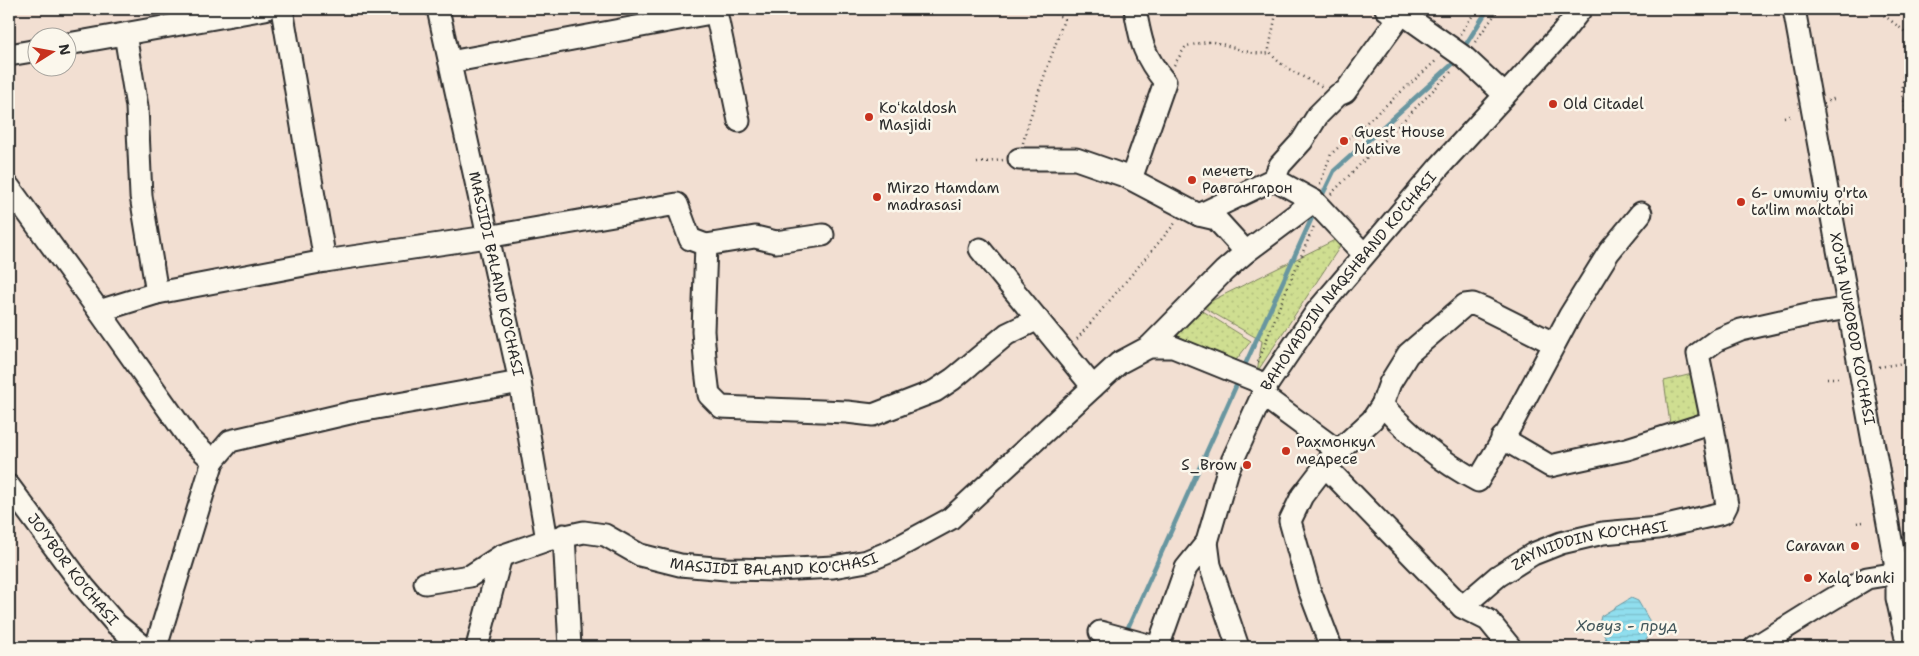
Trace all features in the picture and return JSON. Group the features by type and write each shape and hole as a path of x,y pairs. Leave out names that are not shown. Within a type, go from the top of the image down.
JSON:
{"street":[{"path":"78,42 265,9"},
{"path":"282,9 325,261"},
{"name":"MASJIDI BALAND KO'CHASI","path":"438,9 487,237 556,538 584,532 605,535 640,555 680,565 726,569 777,570 833,567 867,561 889,552 950,519 1119,363 1149,347"},
{"path":"1131,179 1165,82 1147,58 1142,44 1135,9"},
{"name":"BAHOVADDIN NAQSHBAND KO'CHASI","path":"1157,647 1186,568 1207,542 1228,470 1261,386 1317,311 1440,166 1582,9"},
{"name":"BAHOVADDIN NAQSHBAND KO'CHASI","path":"1563,32 1597,9"},
{"name":"XO'JA NUROBOD KO'CHASI","path":"1794,9 1849,308 1904,572 1897,598 1908,647"},
{"path":"450,62 692,12 716,12 740,121"},
{"path":"1193,212 1274,179 1280,165 1302,140 1318,115 1338,95 1345,92 1358,75 1400,12 1458,52 1505,95"},
{"path":"125,34 137,107 141,196 157,293"},
{"path":"9,55 28,52"},
{"path":"1019,159 1076,159 1131,179 1193,212 1216,219 1246,252"},
{"path":"1274,179 1318,205 1357,247"},
{"path":"9,187 188,437 213,461"},
{"path":"99,311 157,293 325,261 487,237 677,204 690,239 706,245 755,237 776,242 823,235"},
{"path":"1149,347 1224,271 1246,252 1318,205"},
{"path":"1382,405 1414,438 1458,471 1478,481 1510,427 1554,343 1609,252 1641,213"},
{"path":"706,245 704,351 709,395 720,407 847,412 873,415 935,391 953,379 1007,334 1038,319"},
{"path":"980,250 1093,387"},
{"path":"1331,647 1309,589 1290,521 1302,496 1331,458 1372,420 1382,405 1390,382 1408,354 1465,305 1473,304 1483,308 1554,343"},
{"path":"1502,438 1550,466 1627,449 1712,422 1698,354 1717,340 1740,330 1849,308"},
{"path":"1149,347 1173,347 1261,386 1331,458 1462,608 1488,620 1510,647"},
{"path":"156,647 213,461 230,441 354,412 520,382"},
{"name":"ZAYNIDDIN KO'CHASI","path":"1462,608 1498,576 1533,554 1561,543 1603,533 1658,528 1723,513 1727,505 1712,422"},
{"name":"JO'YBOR KO'CHASI","path":"9,486 84,587 116,624 144,647"},
{"path":"425,584 470,576 501,556 556,538 570,647"},
{"name":"BAHOVADDIN NAQSHBAND KO'CHASI","path":"1207,542 1210,565 1235,642"},
{"path":"477,647 501,556"},
{"path":"1755,647 1867,578 1904,572"},
{"path":"1115,636 1157,647"}],"path":[{"path":"977,163 1019,159 1031,113 1064,19 1049,9"},
{"path":"1277,9 1269,49 1270,53 1283,65 1338,95"},
{"path":"1318,205 1438,86 1458,52 1477,9"},
{"path":"1261,386 1254,373 1318,205 1331,154 1458,52 1499,9"},
{"path":"1876,9 1909,33 1902,93 1910,139"},
{"path":"1165,82 1186,46 1210,42 1258,55 1270,53"},
{"path":"1826,102 1836,98"},
{"path":"1784,118 1790,116"},
{"path":"1064,352 1086,331 1193,212"},
{"path":"1879,367 1910,362"},
{"path":"1827,378 1838,378"},
{"path":"1857,522 1863,522"},
{"path":"1569,647 1578,647"}],"green space":[{"path":"1349,233 1257,372 1262,341 1201,306"},
{"path":"1198,308 1251,341 1233,364 1171,332"},
{"path":"1696,373 1705,420 1671,431 1664,381"}],"water":[{"name":"Ховуз - пруд","path":"1631,598 1638,601 1653,627 1646,640 1638,646 1609,646 1599,624 1601,616"}],"waterway":[{"path":"1463,49 1488,9"},
{"path":"1320,200 1334,171 1457,60"},
{"path":"1244,367 1315,211"},
{"path":"1126,632 1236,386"}],"place":[{"name":"Old Citadel","path":"1553,104"},
{"name":"Koʻkaldosh Masjidi","path":"869,117"},
{"name":"Guest House Native","path":"1344,141"},
{"name":"мечеть Равгангарон","path":"1192,180"},
{"name":"Mirzo Hamdam madrasasi","path":"877,197"},
{"name":"6- umumiy o'rta ta'lim maktabi","path":"1741,202"},
{"name":"Рахмонкул медресе","path":"1286,451"},
{"name":"S_Brow","path":"1247,465"},
{"name":"Caravan","path":"1855,546"},
{"name":"Xalq banki","path":"1808,578"}]}
